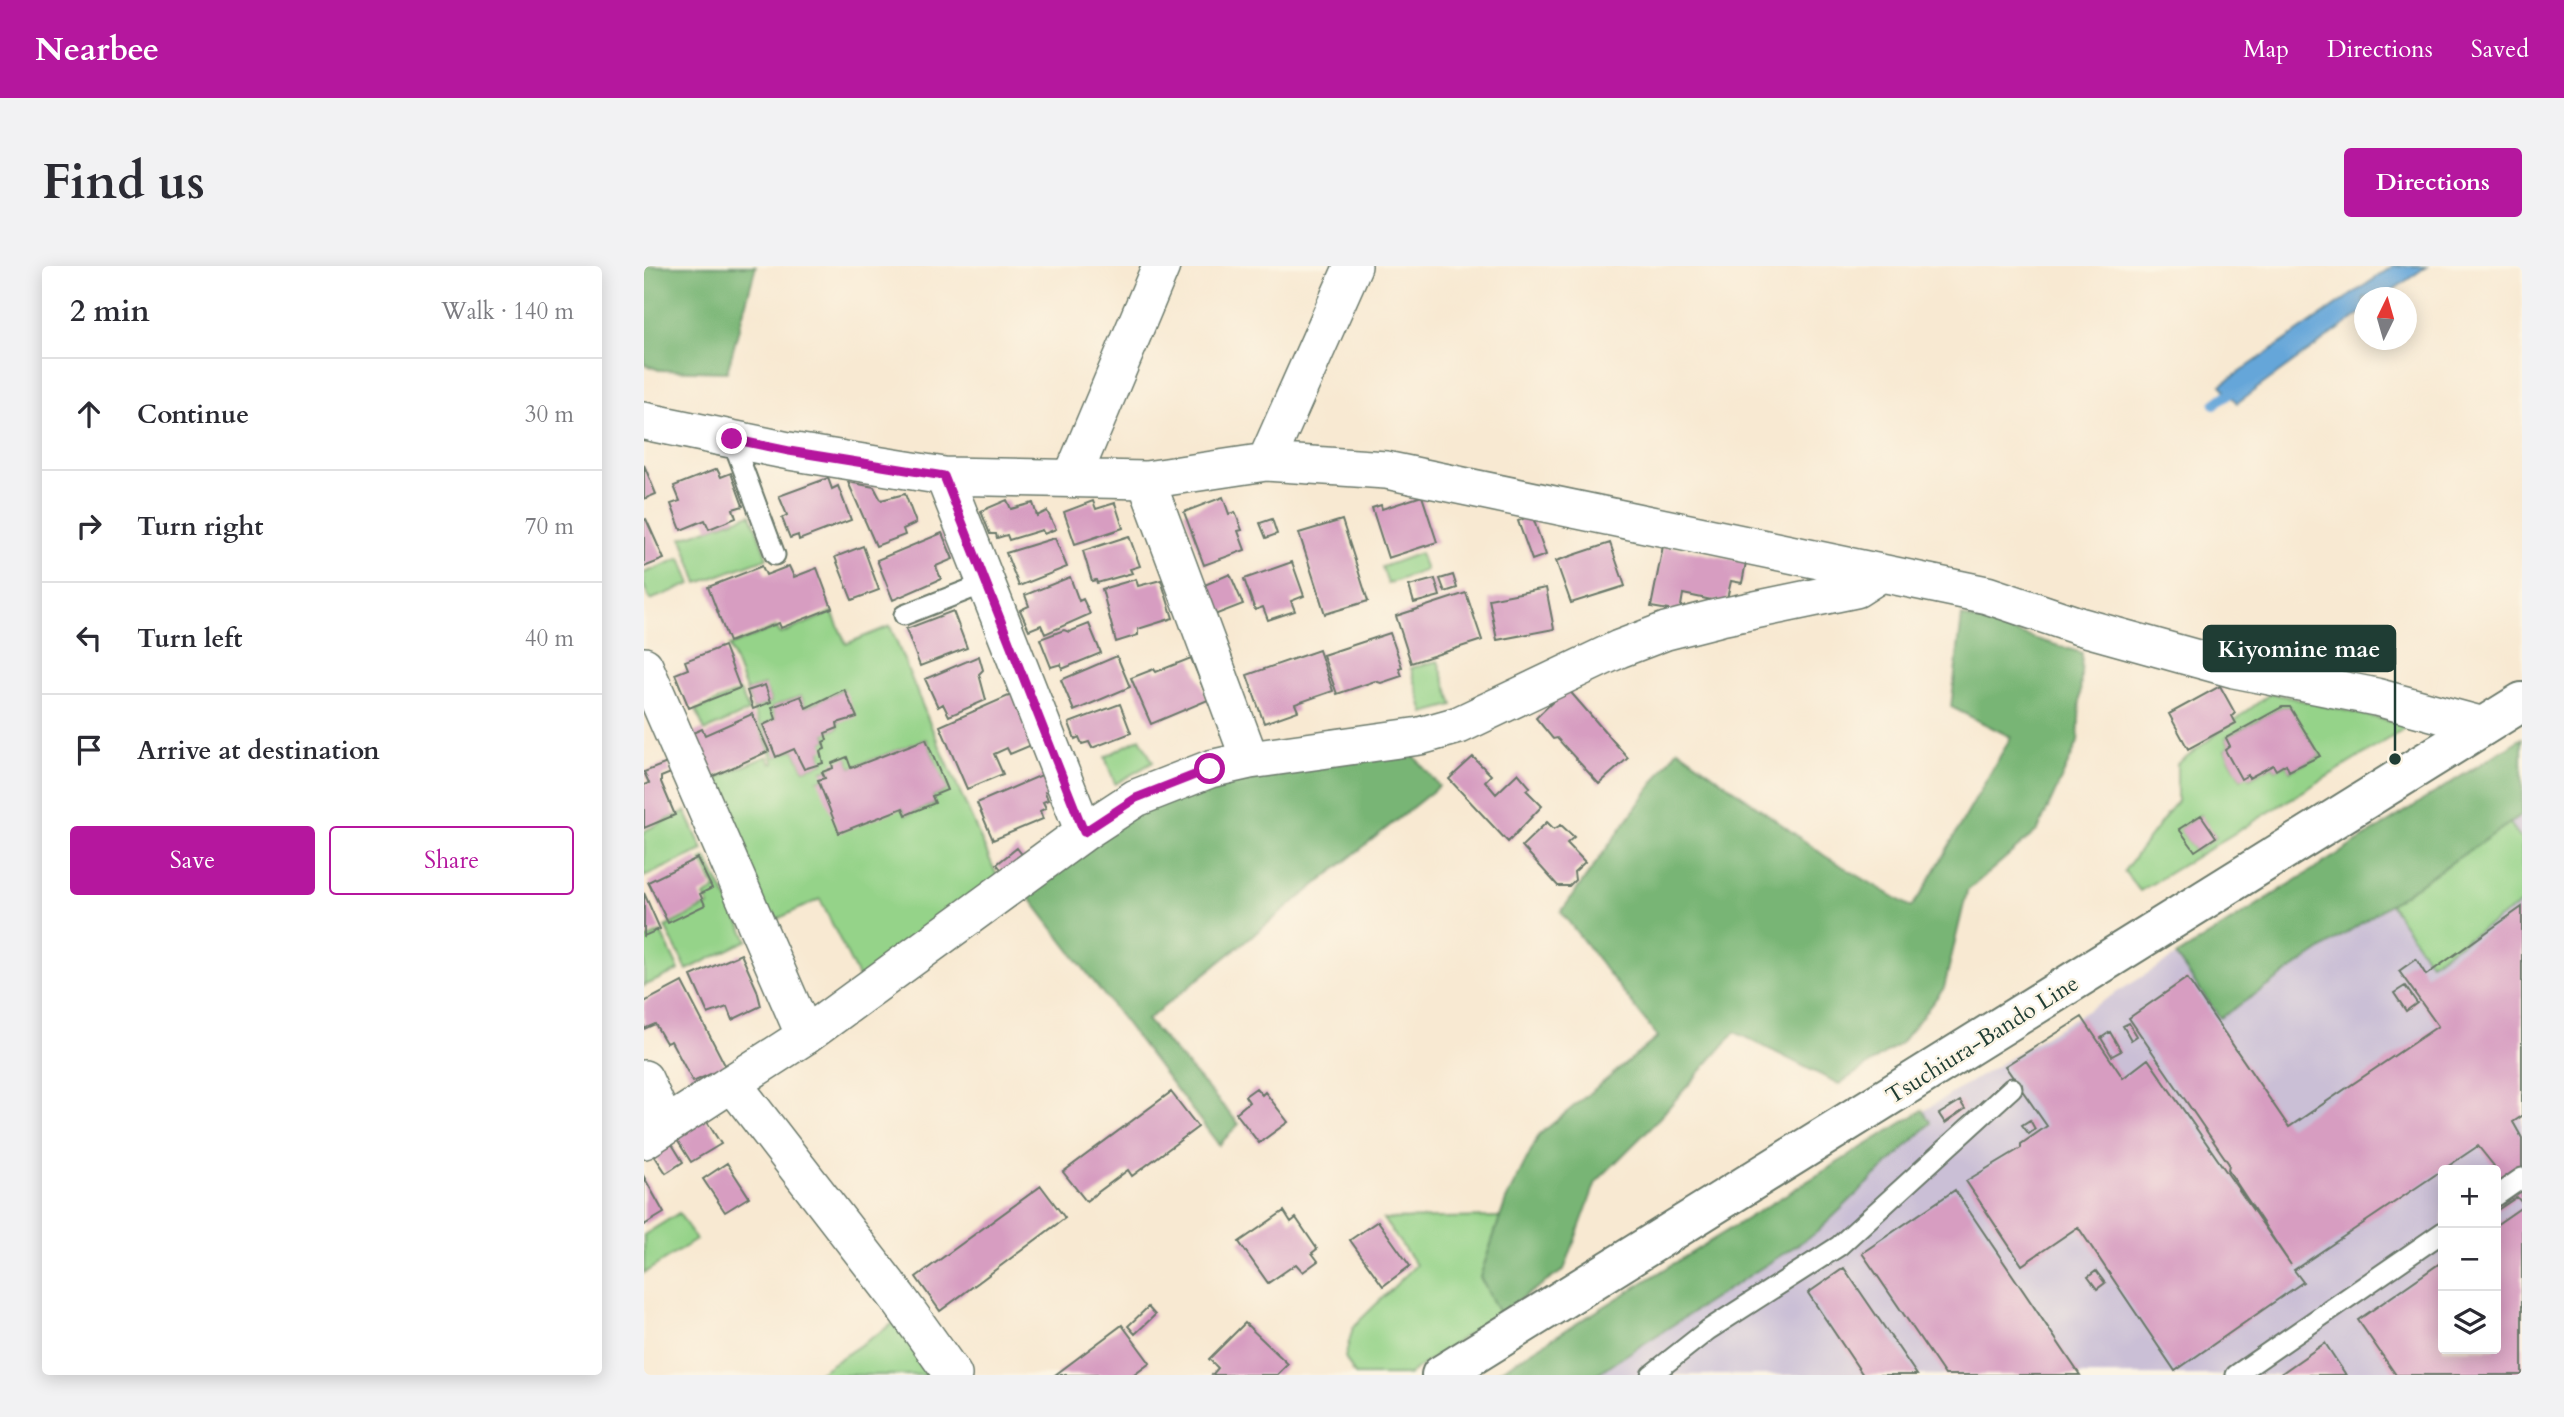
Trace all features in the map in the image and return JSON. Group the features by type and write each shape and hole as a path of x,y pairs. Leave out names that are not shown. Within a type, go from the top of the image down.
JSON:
{"main road":[{"name":"Tsuchiura-Bando Line","path":"1441,1375 2522,702"}],"street":[{"path":"1072,478 1161,266"},
{"path":"1266,461 1353,266"},
{"path":"644,421 789,451 944,476 1146,480 1266,461 1386,470 1987,595 2079,626 2234,669 2376,696 2484,726"},
{"path":"944,476 1084,832"},
{"path":"1146,480 1250,760"},
{"path":"644,1079 654,1133 806,1036 1084,832 1136,798 1171,783 1210,769 1250,760 1420,736 1459,725 1630,644 1666,631 1856,589 1881,573"},
{"path":"644,666 806,1036"},
{"path":"732,1083 898,1298 953,1375"}],"lane":[{"path":"732,439 775,555"},
{"path":"904,615 986,583"},
{"path":"1651,1375 1708,1330 1839,1246 2012,1088"},
{"path":"2501,1193 2522,1178"},
{"path":"2236,1375 2438,1235"}],"shaded area":[{"path":"2522,738 2522,1375 1493,1375 2176,956"}],"green space":[{"path":"644,266 756,266 727,372 659,370 644,364"},
{"path":"751,514 767,558 698,583 682,538"},
{"path":"1420,553 1426,570 1388,584 1382,567"},
{"path":"681,558 691,584 650,600 644,586 644,573"},
{"path":"832,612 846,644 890,626 998,878 859,979 820,899 771,922 731,819 708,782 767,756 771,764 774,763 753,709 771,702 764,685 747,691 751,704 729,646 776,627 781,634","holes":["843,689 838,728 825,733 827,739 821,747 823,763 804,769 794,749 776,757 764,725 776,719 772,707 801,696 806,708","926,739 947,790 932,796 935,804 906,815 903,808 819,780 825,778 823,771 833,768 847,758 851,768"]},
{"path":"1962,616 2082,653 2078,742 2038,830 1967,891 1944,988 1901,1043 1839,1084 1735,1032 1653,1125 1596,1182 1564,1270 1499,1313 1480,1277 1506,1200 1539,1135 1658,1037 1561,912 1678,749 1825,856 1911,907 1922,893 2011,737 1951,707"},
{"path":"1438,661 1453,705 1424,713 1411,668"},
{"path":"740,691 749,711 705,731 696,710"},
{"path":"2271,693 2410,726 2140,891 2124,871 2177,801 2177,764","holes":["2282,707 2289,707 2320,756 2290,771 2286,764 2276,770 2273,765 2250,778 2248,775 2241,779 2225,750 2230,746 2226,738","2200,815 2216,837 2195,851 2180,829"]},
{"path":"1140,738 1153,762 1115,784 1105,757"},
{"path":"2522,738 2522,815 2220,1018 2176,956"},
{"path":"1409,750 1439,786 1147,1020 1239,1124 1219,1145 1025,892 1132,811 1219,779"},
{"path":"685,811 703,850 644,877 644,831"},
{"path":"2510,823 2522,841 2522,903 2430,963 2390,904"},
{"path":"706,858 748,940 687,970 665,927 709,905 704,896 716,889 701,860"},
{"path":"661,932 679,970 644,986 644,940"},
{"path":"1923,1110 1931,1123 1817,1232 1595,1375 1493,1375"},
{"path":"679,1213 696,1240 644,1273 644,1235"},
{"path":"1500,1217 1480,1277 1499,1313 1408,1375 1355,1375 1345,1357 1353,1327 1416,1265 1383,1219"},
{"path":"897,1321 934,1375 815,1375"}],"water":[{"path":"2393,266 2427,266 2397,287 2363,287"},
{"path":"2354,293 2354,318 2237,403 2221,385"}],"building":[{"path":"644,465 656,494 644,499"},
{"path":"717,469 721,477 731,473 743,506 733,509 736,518 709,529 705,520 681,530 671,504 680,501 674,486"},
{"path":"828,478 832,489 838,486 851,520 799,540 798,535 790,538 782,518 787,515 779,496"},
{"path":"848,482 874,487 881,500 905,494 916,523 903,529 905,535 876,546"},
{"path":"1422,496 1437,542 1388,558 1372,508 1381,505 1382,509"},
{"path":"1223,497 1229,514 1235,512 1242,530 1238,531 1245,550 1204,565 1184,512"},
{"path":"1007,500 1011,509 1033,503 1037,516 1047,511 1056,529 1044,534 1042,530 1009,540 1007,535 997,538 996,534 990,534 981,511"},
{"path":"1093,501 1096,509 1115,503 1123,528 1075,544 1064,512"},
{"path":"1532,515 1546,555 1532,560 1518,521"},
{"path":"646,519 664,559 644,567 644,520"},
{"path":"1272,519 1277,534 1266,538 1260,523"},
{"path":"1342,520 1368,601 1325,614 1299,533"},
{"path":"942,533 953,559 936,566 941,579 893,600 877,560"},
{"path":"1129,536 1140,566 1130,569 1132,573 1097,583 1096,580 1092,581 1083,551"},
{"path":"1055,538 1067,567 1019,586 1006,553"},
{"path":"1610,543 1625,586 1571,603 1556,561"},
{"path":"863,546 879,590 852,600 835,557"},
{"path":"1663,546 1746,562 1742,583 1731,581 1726,603 1683,594 1680,612 1651,607"},
{"path":"1292,562 1304,596 1291,601 1295,611 1268,620 1263,607 1255,610 1244,579"},
{"path":"762,566 766,575 789,566 794,577 817,568 832,608 781,628 779,623 729,642 708,587"},
{"path":"1230,574 1243,604 1212,616 1200,587"},
{"path":"1453,575 1457,588 1445,592 1440,579"},
{"path":"1070,577 1079,601 1083,599 1090,614 1045,634 1041,625 1029,630 1020,610 1029,606 1025,595"},
{"path":"1136,579 1138,586 1161,580 1173,618 1138,629 1138,635 1116,642 1102,589"},
{"path":"1435,579 1440,596 1414,603 1409,586"},
{"path":"1546,588 1554,629 1497,640 1489,599"},
{"path":"1466,593 1482,640 1411,663 1396,616"},
{"path":"953,611 967,648 920,666 906,629"},
{"path":"1089,624 1101,653 1062,669 1061,664 1051,667 1040,639"},
{"path":"1390,633 1402,667 1399,668 1402,676 1381,683 1375,681 1337,694 1323,655"},
{"path":"724,646 740,688 689,708 675,674 688,669 685,661"},
{"path":"1319,650 1333,691 1295,704 1298,711 1264,723 1247,675"},
{"path":"979,656 983,670 979,674 986,700 949,716 943,704 938,707 925,679"},
{"path":"1117,656 1130,687 1074,711 1061,680"},
{"path":"1191,658 1208,700 1151,724 1131,678 1154,669 1156,672"},
{"path":"765,685 771,702 753,709 747,691"},
{"path":"2220,686 2235,713 2232,716 2236,723 2188,749 2169,714"},
{"path":"1567,688 1628,758 1599,784 1557,738 1553,739 1536,718"},
{"path":"844,689 857,717 837,723 838,728 825,733 825,749 820,751 823,763 804,769 794,749 776,757 763,725 776,719 772,707 801,696 806,708"},
{"path":"1013,694 1034,744 1010,754 1007,748 994,754 1003,774 967,789 940,726"},
{"path":"1120,704 1131,733 1092,748 1089,742 1082,744 1079,737 1075,739 1069,723"},
{"path":"2282,707 2290,707 2320,756 2289,771 2286,764 2276,770 2273,765 2249,778 2248,775 2241,779 2225,750 2230,746 2226,738"},
{"path":"752,714 769,751 707,779 688,735 702,729 705,735"},
{"path":"926,739 947,790 932,796 935,803 906,815 903,808 839,833 818,780 825,778 822,772 833,768 832,763 847,757 851,768"},
{"path":"1473,757 1491,775 1485,781 1496,794 1518,773 1530,787 1526,790 1542,806 1508,842 1449,779"},
{"path":"667,763 671,773 661,777 661,782 675,815 644,828 644,785 649,783 644,772"},
{"path":"1044,774 1051,789 1045,792 1048,800 1043,802 1046,808 1040,811 1043,819 993,840 977,803"},
{"path":"2201,815 2216,837 2195,851 2179,829"},
{"path":"1547,822 1554,829 1561,825 1574,837 1567,843 1585,862 1574,872 1575,880 1569,886 1558,886 1522,846"},
{"path":"1017,848 1027,861 1007,877 997,864"},
{"path":"697,858 712,888 700,894 705,905 668,923 648,882"},
{"path":"644,893 660,929 644,936"},
{"path":"2522,907 2522,1116 2513,1122 2522,1138 2522,1203 2517,1197 2501,1208 2501,1165 2493,1165 2478,1146 2450,1165 2438,1165 2438,1173 2294,1270 2303,1282 2175,1371 2078,1227 2022,1265 1966,1181 2021,1148 2021,1144 2047,1126 2005,1066 2082,1017 2123,1078 2148,1059 2291,1265 2228,1170 2229,1164 2129,1018 2187,978 2289,1127 2438,1026 2399,971 2416,959 2426,975"},
{"path":"741,954 761,1006 732,1020 727,1007 708,1014 691,976"},
{"path":"682,982 726,1067 693,1082 671,1041 666,1043 655,1024 644,1029 644,1002"},
{"path":"2405,986 2417,1003 2406,1011 2394,993"},
{"path":"2129,1023 2137,1036 2131,1040 2123,1026"},
{"path":"2110,1032 2121,1051 2112,1056 2101,1038"},
{"path":"1256,1088 1262,1095 1265,1092 1288,1122 1259,1143 1236,1113 1249,1102 1245,1096"},
{"path":"1171,1092 1198,1127 1132,1176 1128,1170 1086,1201 1063,1172"},
{"path":"1960,1101 1965,1109 1945,1123 1939,1114"},
{"path":"704,1117 721,1144 691,1162 674,1135"},
{"path":"2030,1120 2035,1129 2029,1134 2022,1125"},
{"path":"670,1141 683,1162 666,1173 652,1152"},
{"path":"727,1163 749,1197 725,1212 703,1179"},
{"path":"644,1177 664,1213 644,1225"},
{"path":"1041,1186 1065,1218 940,1311 916,1277"},
{"path":"1955,1190 2080,1375 1945,1375 1862,1253"},
{"path":"2522,1207 2522,1375 2396,1375 2358,1320 2438,1264 2438,1354 2501,1354 2501,1222"},
{"path":"1284,1211 1291,1222 1296,1218 1317,1249 1312,1253 1318,1261 1303,1272 1296,1264 1268,1283 1239,1242"},
{"path":"1378,1221 1410,1266 1383,1286 1350,1240"},
{"path":"1844,1268 1917,1375 1863,1375 1808,1293"},
{"path":"2096,1271 2105,1283 2097,1289 2088,1277"},
{"path":"1148,1307 1155,1315 1135,1334 1128,1326"},
{"path":"1245,1323 1288,1364 1277,1375 1212,1375 1218,1368 1209,1359"},
{"path":"1122,1325 1150,1363 1134,1375 1055,1375"},
{"path":"2325,1343 2346,1375 2279,1375"}],"waterway":[{"path":"2215,404 2238,387"}],"place":[{"name":"Kiyomine mae","path":"2395,759"}],"route":[{"path":"732,439 944,476 1084,832 1136,798 1210,769"}]}
